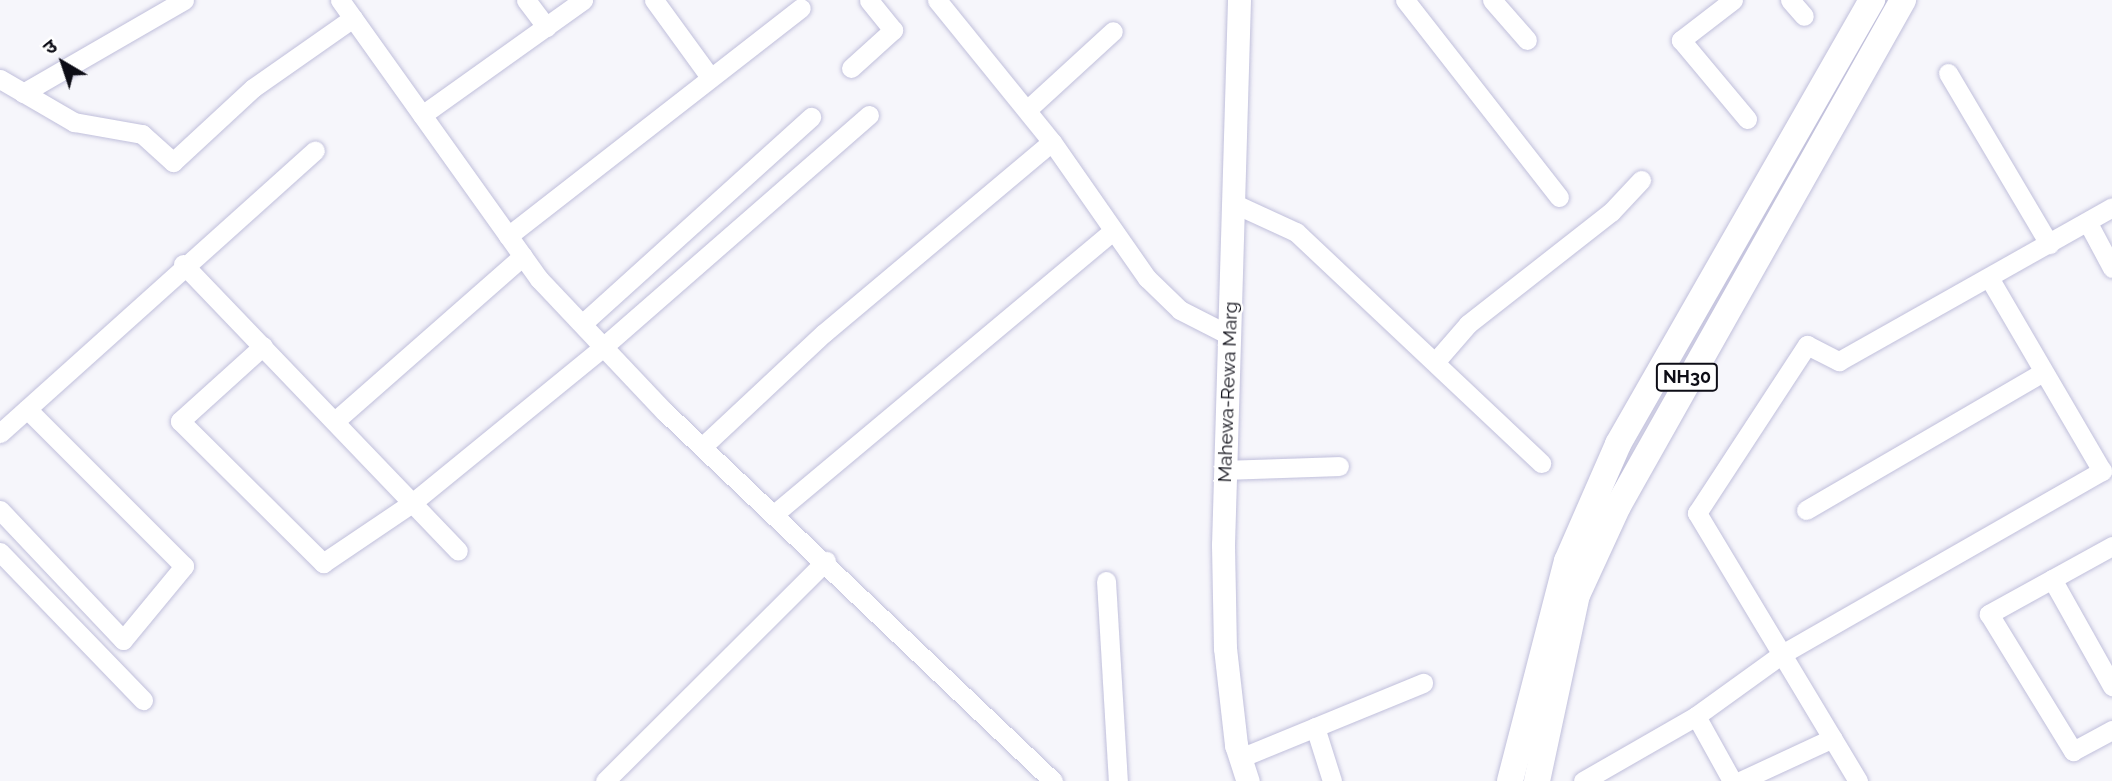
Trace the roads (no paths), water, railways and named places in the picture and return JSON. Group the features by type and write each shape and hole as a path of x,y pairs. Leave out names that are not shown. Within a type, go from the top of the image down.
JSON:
{"highway":[{"name":"NH30","path":"1510,781 1567,561 1618,444 1872,0"},
{"name":"NH30","path":"1536,781 1577,595 1618,506 1903,0"}],"main road":[{"name":"Mahewa-Rewa Marg","path":"1239,0 1225,470 1224,648 1240,758 1248,781"}],"street":[{"path":"9,90 184,0"},
{"path":"340,0 523,257 582,324 702,447 826,561 1053,781"},
{"path":"526,0 546,27"},
{"path":"422,115 583,0"},
{"path":"654,0 710,77"},
{"path":"851,68 893,30 869,0"},
{"path":"937,0 1028,109 1112,232 1180,310 1229,335"},
{"path":"1405,0 1559,197"},
{"path":"1492,0 1527,40"},
{"path":"1733,0 1681,40 1747,119"},
{"path":"1790,0 1804,16"},
{"path":"508,236 802,8"},
{"path":"9,90 74,122 142,134 173,162 253,88 353,18"},
{"path":"1028,109 1113,31"},
{"path":"1948,74 2049,244"},
{"path":"263,346 180,421 323,563 412,503 603,347 869,115"},
{"path":"582,324 811,117"},
{"path":"702,447 824,333 1052,142"},
{"path":"0,433 183,264 315,150"},
{"path":"1436,361 1468,324 1611,212 1641,180"},
{"path":"1233,203 1296,232 1436,361 1541,463"},
{"path":"1858,781 1697,513 1807,345 1839,361 2088,223 2112,207"},
{"path":"2088,223 2112,268"},
{"path":"773,515 1112,232"},
{"path":"335,421 523,257"},
{"path":"183,264 458,551"},
{"path":"1583,781 1696,716 1782,654 2102,471 1989,278"},
{"path":"1806,510 2043,372"},
{"path":"0,510 123,640 184,566 27,409"},
{"path":"1225,470 1339,466"},
{"path":"2112,546 1989,614 2073,751 2112,730"},
{"path":"0,552 143,700"},
{"path":"605,781 826,561"},
{"path":"2052,579 2112,686"},
{"path":"1106,581 1118,781"},
{"path":"1240,758 1423,683"},
{"path":"1696,716 1732,781"},
{"path":"1315,727 1332,781"},
{"path":"1740,781 1833,738"}]}
